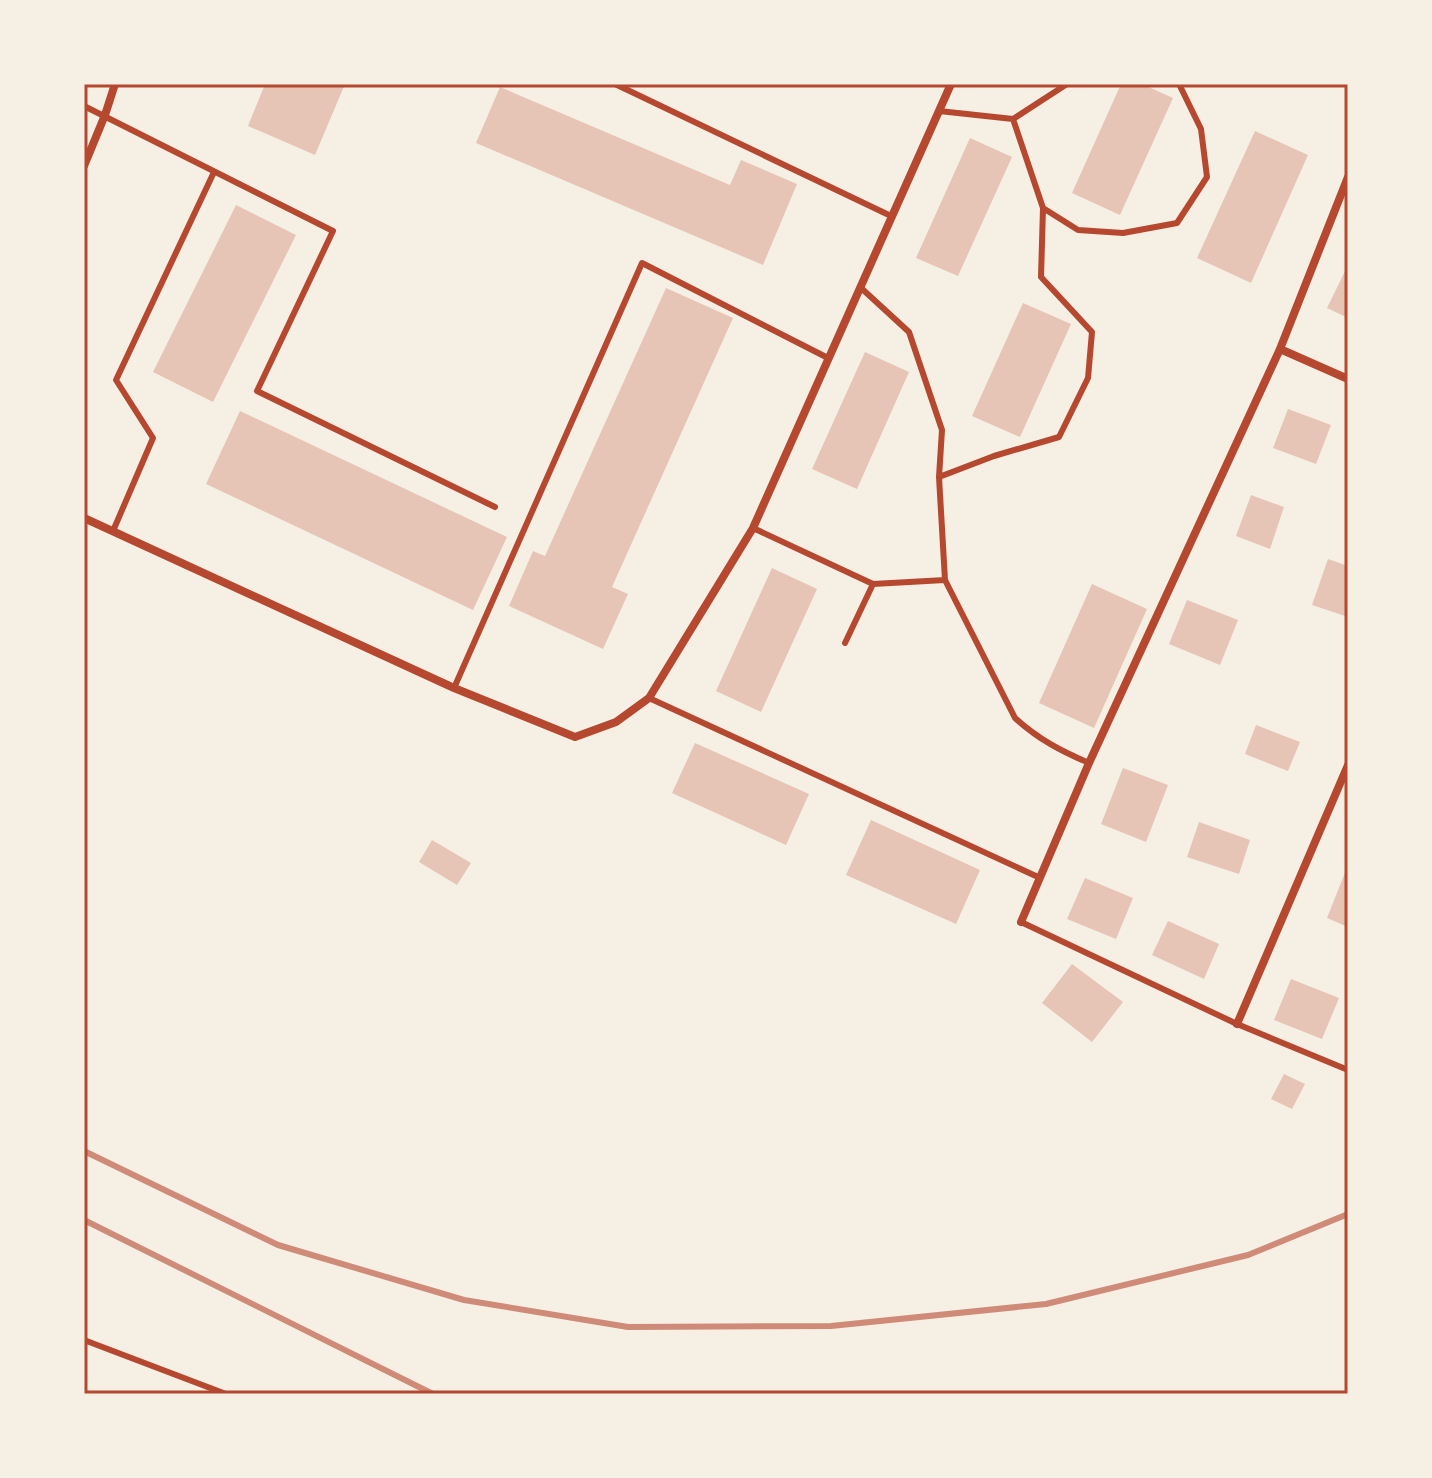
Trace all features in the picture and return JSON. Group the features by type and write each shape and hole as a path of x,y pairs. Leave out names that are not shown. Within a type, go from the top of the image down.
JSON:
{"street":[{"path":"84,166 115,84"},
{"path":"84,518 454,688 575,737 616,722 649,698 753,528 951,84"},
{"path":"1021,922 1089,763 1280,349 1348,177"},
{"path":"1280,349 1348,379"},
{"path":"1237,1024 1348,765"}],"lane":[{"path":"615,84 891,216"},
{"path":"939,111 1013,119 1067,84"},
{"path":"1043,208 1078,230 1123,233 1177,223 1207,177 1201,129 1179,84"},
{"path":"84,106 333,231 257,391 495,507"},
{"path":"939,477 994,456 1059,437 1088,378 1092,332 1041,277 1043,208 1013,119"},
{"path":"113,531 153,438 116,380 214,172"},
{"path":"454,688 642,263 828,358"},
{"path":"860,287 909,332 942,430 939,477 945,580 1015,718 1033,735 1056,749 1089,763"},
{"path":"753,528 873,584 945,580"},
{"path":"845,643 873,584"},
{"path":"649,698 1038,877"},
{"path":"1021,922 1237,1024 1348,1070"},
{"path":"84,1340 226,1394"}],"building":[{"path":"265,84 345,84 315,155 248,126"},
{"path":"1121,84 1142,84 1173,98 1120,215 1072,193"},
{"path":"500,87 730,185 741,160 797,184 763,265 476,143"},
{"path":"1255,131 1308,155 1251,283 1197,258"},
{"path":"970,138 1012,157 958,276 916,258"},
{"path":"236,205 296,235 213,402 153,372"},
{"path":"1348,265 1348,318 1327,308"},
{"path":"666,288 733,318 612,587 628,594 603,649 509,606 533,551 545,556"},
{"path":"1023,303 1071,324 1020,437 972,416"},
{"path":"865,352 909,372 857,489 812,469"},
{"path":"1288,409 1331,425 1316,464 1273,448"},
{"path":"240,411 507,537 473,610 206,484"},
{"path":"1251,495 1284,507 1270,549 1236,536"},
{"path":"1328,559 1348,566 1348,617 1312,605"},
{"path":"772,568 817,589 761,712 716,691"},
{"path":"1092,584 1147,609 1094,728 1039,703"},
{"path":"1187,600 1238,620 1220,665 1169,644"},
{"path":"1256,725 1300,742 1288,771 1245,754"},
{"path":"695,743 809,794 786,845 672,793"},
{"path":"1123,768 1168,785 1146,842 1101,824"},
{"path":"871,820 980,870 956,924 846,875"},
{"path":"1199,822 1250,840 1239,874 1187,857"},
{"path":"432,840 471,863 457,885 419,862"},
{"path":"1348,865 1348,927 1327,918"},
{"path":"1085,878 1133,898 1116,939 1067,919"},
{"path":"1168,921 1219,944 1204,979 1152,955"},
{"path":"1072,964 1123,1002 1092,1042 1042,1003"},
{"path":"1291,979 1339,998 1322,1039 1274,1020"},
{"path":"1284,1074 1305,1084 1292,1109 1271,1099"}],"railway":[{"path":"84,1151 278,1245 464,1300 628,1327 831,1326 1046,1304 1248,1255 1348,1214"},
{"path":"84,1220 433,1394"}]}
